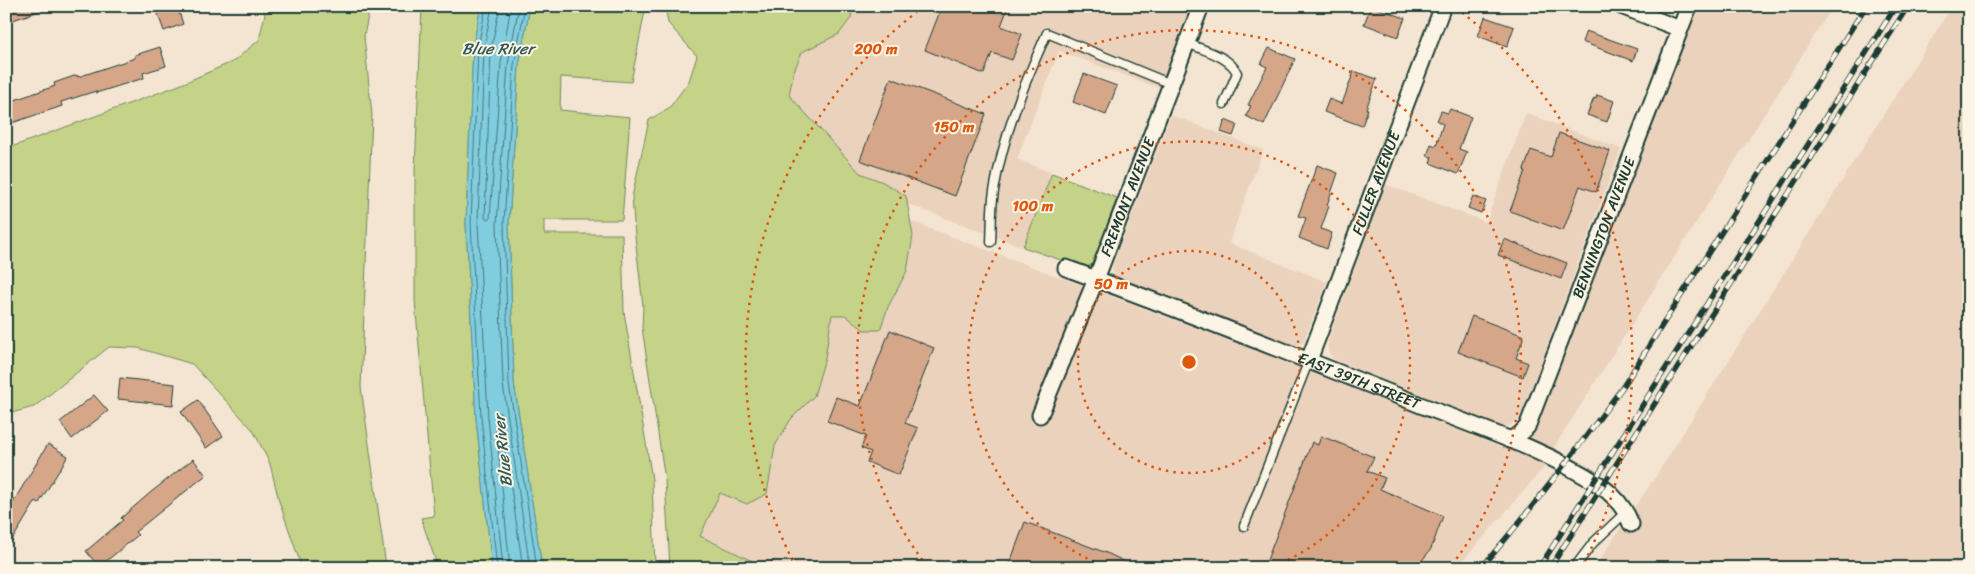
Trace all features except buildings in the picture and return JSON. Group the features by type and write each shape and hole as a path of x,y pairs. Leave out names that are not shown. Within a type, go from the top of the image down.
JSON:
{"street":[{"name":"FREMONT AVENUE","path":"1040,415 1096,279 1201,6"},
{"name":"FULLER AVENUE","path":"1309,360 1443,6"},
{"path":"1621,6 1680,29"},
{"name":"BENNINGTON AVENUE","path":"1509,440 1519,435 1527,427 1689,6"},
{"name":"EAST 39TH STREET","path":"1066,268 1309,360 1509,440 1565,465 1602,487 1619,502 1628,518"}],"lane":[{"path":"991,242 994,193 1002,151 1023,88 1047,33 1171,84"},
{"path":"1187,42 1228,62 1234,67 1237,73 1224,104"},
{"path":"1244,526 1309,360"},
{"path":"1574,568 1593,543 1628,518"}],"shaded area":[{"path":"852,6 1181,6 1190,9 1159,88 1059,51 1017,159 1052,173 1023,247 907,204 906,196 883,182 860,173 789,95 794,71 802,52 839,34 851,18"},
{"path":"1697,6 1833,6 1553,449 1529,439 1552,384"},
{"path":"1952,6 1969,6 1969,568 1594,568 1656,476"},
{"path":"1526,113 1621,149 1520,418 1511,425 1501,427 1333,359 1328,351 1328,341 1385,184 1486,222"},
{"path":"1171,115 1263,150 1229,243 1327,282 1303,343 1294,346 1114,276 1112,267"},
{"path":"910,221 1283,361 1546,465 1457,568 767,568 700,536 720,493 747,504 767,494 775,446 791,419 814,396 825,358 832,315 845,315 864,330 880,330 888,307 907,271 913,236"}],"green space":[{"path":"260,6 370,6 364,36 372,115 361,387 385,559 388,568 302,568 279,501 270,464 253,430 192,364 138,348 109,347 34,407 15,412 6,407 6,149 177,86 234,61 259,40 265,14"},
{"path":"422,6 481,6 473,46 466,223 476,418 492,568 438,568 421,518 434,516 415,301 415,170"},
{"path":"530,6 646,6 631,82 561,77 560,110 630,117 622,220 544,220 544,234 622,234 624,312 652,479 655,568 542,568 514,383 509,223 519,65"},
{"path":"665,6 852,6 851,18 839,34 802,52 794,71 789,95 860,173 883,182 906,196 913,236 907,271 888,307 880,330 864,330 845,315 832,315 825,358 814,396 791,419 775,446 767,494 747,504 720,493 700,536 767,568 670,568 665,480 642,328 643,306 632,197 649,120 670,107 689,81 697,56 668,23"},
{"path":"1052,173 1117,198 1093,264 1084,268 1023,247"}],"water":[{"name":"Blue River","path":"481,6 530,6 519,65 509,223 514,383 542,568 492,568 476,418 466,223 473,46"}],"railway":[{"path":"1481,568 1554,478 1624,385 1866,6"},
{"path":"1539,568 1896,6"},
{"path":"1550,568 1908,6"}]}
